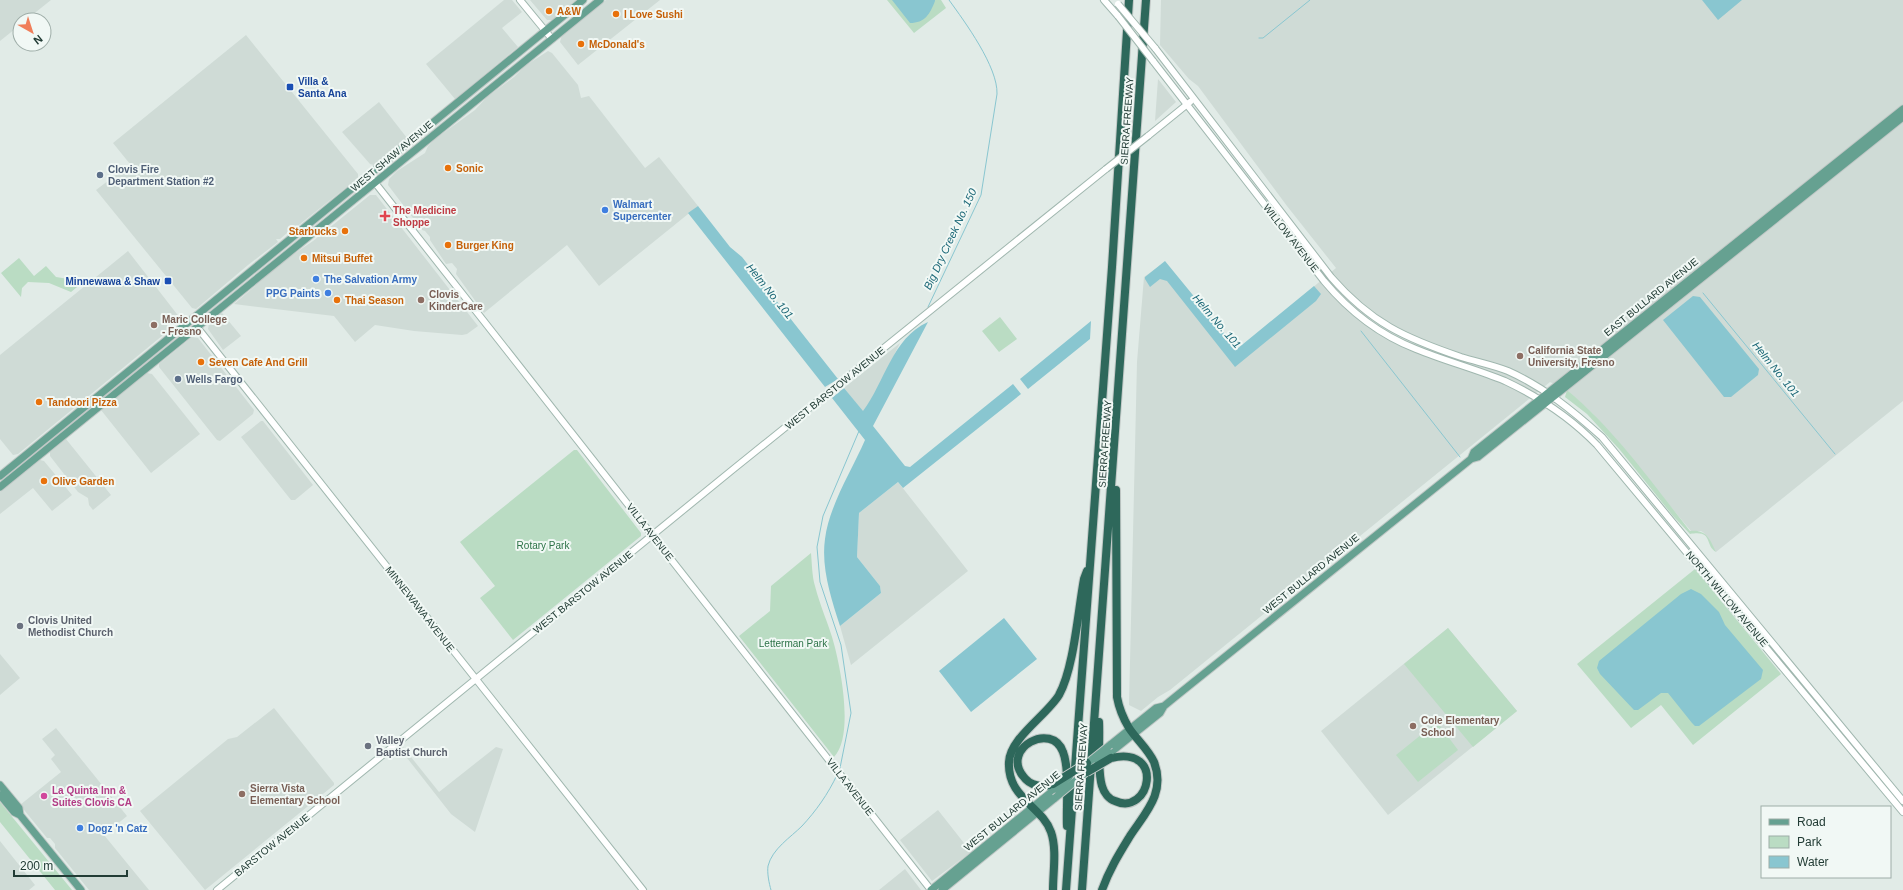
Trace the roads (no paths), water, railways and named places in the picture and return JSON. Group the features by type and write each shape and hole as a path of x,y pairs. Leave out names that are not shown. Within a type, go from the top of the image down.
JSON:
{"highway":[{"name":"SIERRA FREEWAY","path":"1066,890 1124,97 1129,0"},
{"name":"SIERRA FREEWAY","path":"1082,890 1146,0"},
{"path":"1102,890 1110,869 1150,809 1156,792 1157,778 1154,764 1147,750 1132,731 1119,706 1117,697 1115,443"},
{"path":"1053,890 1054,844 1052,833 1016,789 1009,771 1009,759 1014,746 1042,716 1059,694 1069,669 1084,579 1090,563"},
{"path":"1067,876 1066,769 1063,752 1057,743 1049,739 1031,741 1024,746 1019,755 1018,763 1025,779 1034,784 1054,786 1087,767 1110,756 1121,755 1132,757 1145,767 1148,783 1144,792 1137,799 1123,803 1114,801 1106,795 1101,785 1098,669"}],"main road":[{"path":"520,0 552,39"},
{"name":"WEST SHAW AVENUE","path":"91,402 583,0"},
{"name":"WEST SHAW AVENUE","path":"43,452 600,0"},
{"name":"WILLOW AVENUE","path":"1104,0 1187,104 1324,281 1352,310 1372,325 1400,342 1505,382 1539,399"},
{"name":"WILLOW AVENUE","path":"1117,2 1195,99 1331,277 1358,306 1383,324 1410,339 1469,359 1492,365 1523,379 1551,395"},
{"path":"463,110 464,103 486,85 488,79"},
{"name":"WEST BARSTOW AVENUE","path":"476,679 1106,169 1195,99"},
{"name":"EAST BULLARD AVENUE","path":"1471,458 1478,457 1546,403 1551,395 1903,109"},
{"name":"EAST BULLARD AVENUE","path":"1471,458 1474,452 1539,399 1551,395 1903,117"},
{"name":"VILLA AVENUE","path":"369,175 931,890"},
{"path":"288,252 288,247 313,227 314,220"},
{"path":"248,286 250,279 280,254 281,248"},
{"name":"MINNEWAWA AVENUE","path":"198,327 642,890"},
{"name":"NORTH WILLOW AVENUE","path":"1551,395 1576,413 1602,437 1903,801"},
{"name":"NORTH WILLOW AVENUE","path":"1539,399 1568,419 1597,445 1903,812"},
{"path":"0,476 91,402"},
{"path":"82,421 80,416 91,407 91,402"},
{"path":"0,487 43,452 56,436 74,422 74,416"},
{"name":"WEST BULLARD AVENUE","path":"931,890 1007,827 1055,798 1110,745 1160,713 1164,706 1471,458"},
{"path":"1654,512 1665,520 1682,540 1688,542"},
{"name":"BARSTOW AVENUE","path":"216,890 476,679"},
{"name":"WEST BULLARD AVENUE","path":"1110,756 1132,731"},
{"path":"0,785 14,803"},
{"name":"WEST BULLARD AVENUE","path":"942,890 984,856 1034,810 1054,786"},
{"path":"0,790 19,808 20,815"},
{"path":"0,795 14,812 20,815 81,890"},
{"path":"984,856 1007,832 1007,827"}],"water":[{"path":"892,0 935,1 926,17 915,23 910,23"},
{"path":"1702,0 1742,0 1718,20"},
{"path":"698,206 730,247 742,257 838,379 825,387 688,213"},
{"path":"1165,261 1237,349 1314,286 1321,294 1316,301 1235,367 1167,281 1160,279 1150,287 1145,277"},
{"path":"1693,296 1700,297 1759,369 1758,375 1731,397 1724,397 1663,320"},
{"path":"1091,321 1090,339 1028,389 1020,379"},
{"path":"928,322 873,426 905,466 910,467 1013,384 1021,394 903,488 898,482 859,513 857,557 880,586 881,593 840,626 830,594 824,561 825,539 827,527 836,501 865,440 832,398 844,388 863,411 871,400 897,350 916,329"},
{"path":"1691,589 1701,594 1719,612 1725,625 1763,670 1761,679 1699,726 1695,726 1692,723 1668,693 1661,693 1638,710 1634,710 1600,674 1597,668 1599,661 1681,594"},
{"path":"1004,618 1037,659 971,712 939,671"}],"waterway":[{"name":"Big Dry Creek No. 150","path":"928,307 981,195 997,94 996,83 986,58 971,32 949,0"},
{"path":"1259,38 1263,38 1310,0"},
{"name":"Helm No. 101","path":"1703,293 1835,454"},
{"name":"Helm No. 101","path":"1361,331 1460,457"},
{"name":"Big Dry Creek No. 150","path":"840,768 851,713 841,645 820,582 817,547 823,516 859,431"},
{"name":"Big Dry Creek No. 150","path":"771,890 768,866 773,854 802,826 812,814 826,796 837,775"}],"place":[{"name":"A&W","path":"549,11"},
{"name":"I Love Sushi","path":"616,14"},
{"name":"McDonald's","path":"581,44"},
{"name":"Villa & Santa Ana","path":"290,87"},
{"name":"Sonic","path":"448,168"},
{"name":"Clovis Fire Department Station #2","path":"100,175"},
{"name":"Walmart Supercenter","path":"605,210"},
{"name":"The Medicine Shoppe","path":"385,216"},
{"name":"Starbucks","path":"345,231"},
{"name":"Burger King","path":"448,245"},
{"name":"Mitsui Buffet","path":"304,258"},
{"name":"The Salvation Army","path":"316,279"},
{"name":"Minnewawa & Shaw","path":"168,281"},
{"name":"PPG Paints","path":"328,293"},
{"name":"Thai Season","path":"337,300"},
{"name":"Clovis KinderCare","path":"421,300"},
{"name":"Maric College - Fresno","path":"154,325"},
{"name":"California State University, Fresno","path":"1520,356"},
{"name":"Seven Cafe And Grill","path":"201,362"},
{"name":"Wells Fargo","path":"178,379"},
{"name":"Tandoori Pizza","path":"39,402"},
{"name":"Olive Garden","path":"44,481"},
{"name":"Clovis United Methodist Church","path":"20,626"},
{"name":"Cole Elementary School","path":"1413,726"},
{"name":"Valley Baptist Church","path":"368,746"},
{"name":"Sierra Vista Elementary School","path":"242,794"},
{"name":"La Quinta Inn & Suites Clovis CA","path":"44,796"},
{"name":"Dogz 'n Catz","path":"80,828"}],"park label":[{"name":"Rotary Park","path":"543,545"},
{"name":"Letterman Park","path":"793,643"}]}
